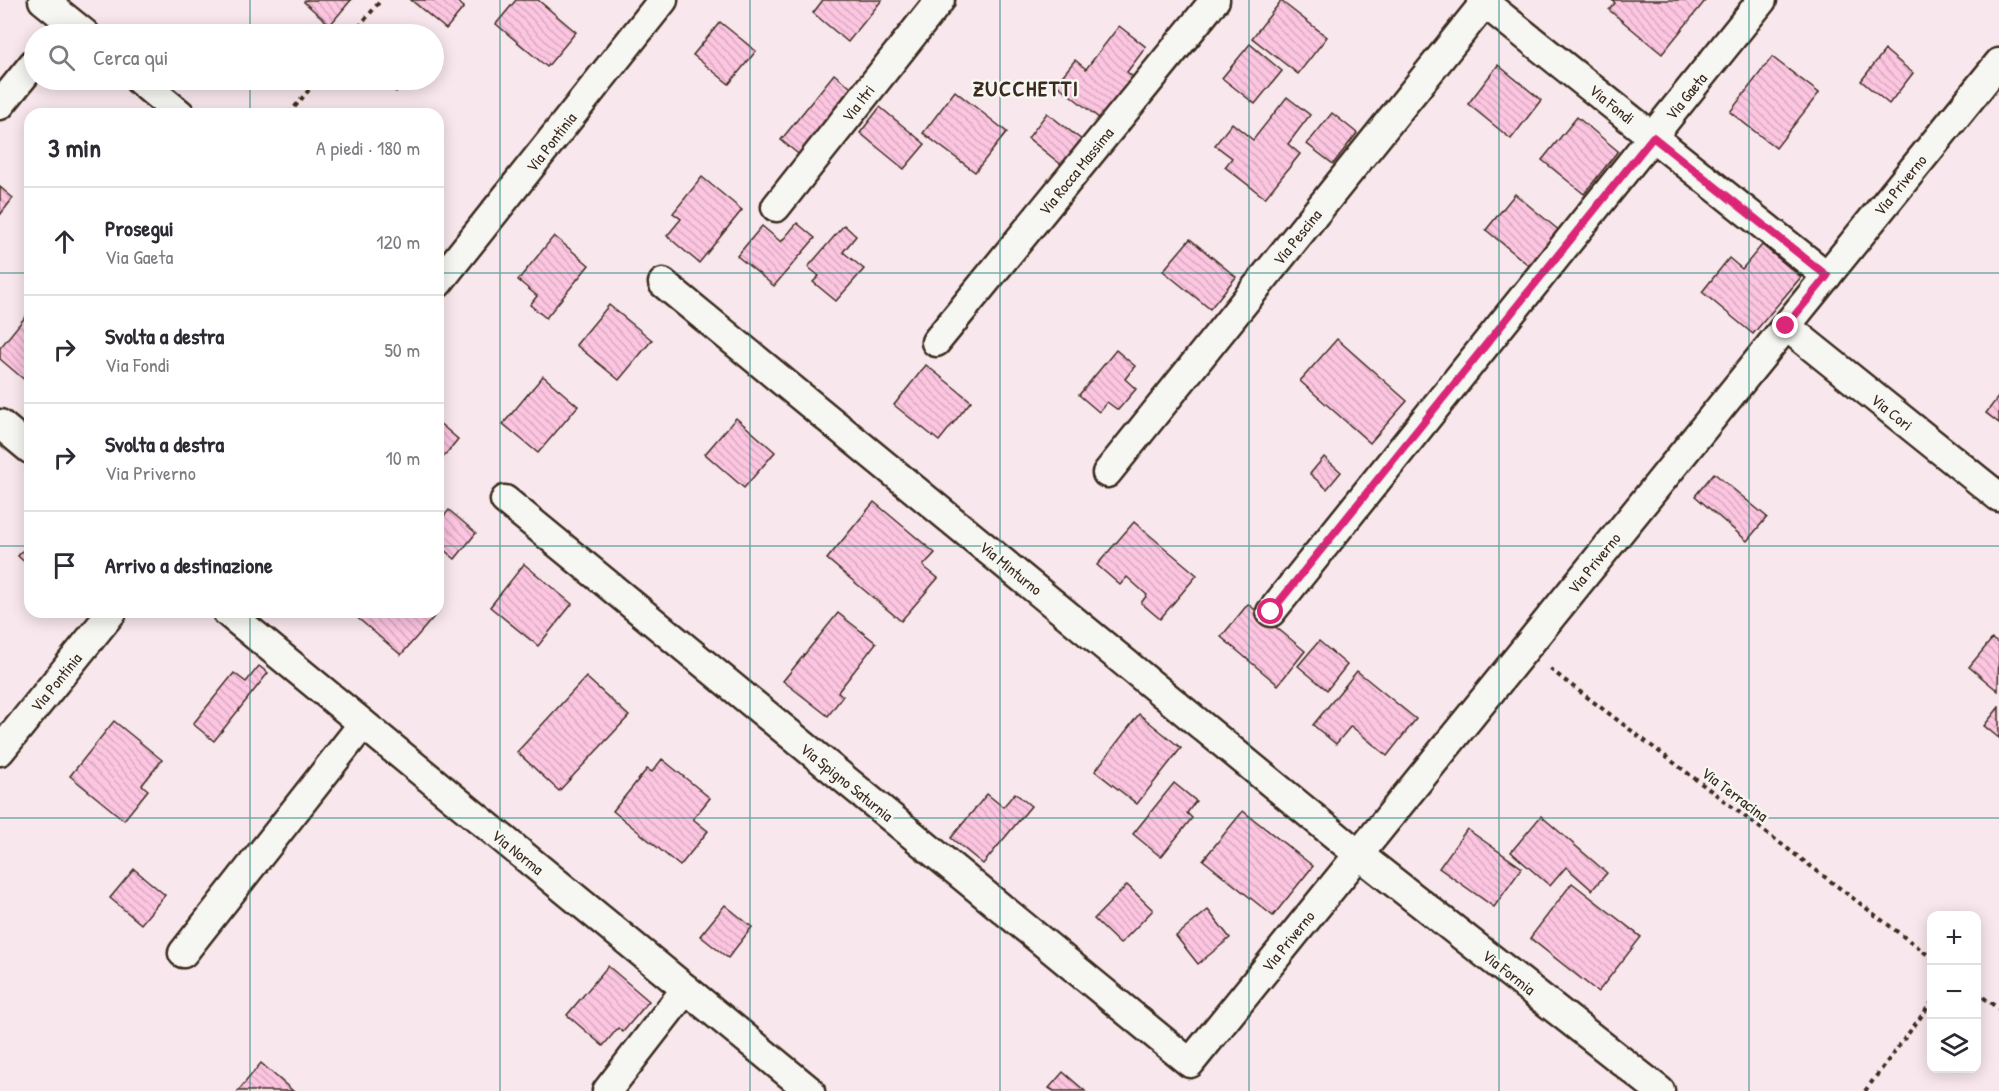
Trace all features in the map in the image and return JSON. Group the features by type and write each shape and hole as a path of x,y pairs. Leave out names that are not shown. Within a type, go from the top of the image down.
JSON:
{"street":[{"path":"43,0 65,24"},
{"name":"Via Pontinia","path":"444,275 663,0"},
{"name":"Via Itri","path":"776,207 940,0"},
{"name":"Via Rocca Massima","path":"936,342 1215,0"},
{"name":"Via Gaeta","path":"1271,612 1762,0"},
{"name":"Via Fondi","path":"1485,1 1827,276"},
{"name":"Via Pescina","path":"1107,473 1485,1"},
{"name":"Via Priverno","path":"1190,1063 1999,63"},
{"path":"0,105 24,75"},
{"path":"151,90 173,108"},
{"name":"Via Minturno","path":"663,283 1358,854"},
{"name":"Via Cori","path":"1786,326 1999,498"},
{"path":"0,424 24,444"},
{"name":"Via Spigno Saturnia","path":"505,500 1190,1063"},
{"name":"Via Pontinia","path":"0,751 107,618"},
{"name":"Via Norma","path":"234,618 810,1091"},
{"path":"183,953 363,724"},
{"name":"Via Formia","path":"1358,854 1660,1091"},
{"path":"607,1091 686,989"}],"path":[{"path":"361,24 381,0"},
{"path":"294,108 309,90"},
{"name":"Via Terracina","path":"1524,649 1927,954"},
{"path":"1981,995 1999,1010"},
{"path":"1865,1091 1927,1009"}],"building":[{"path":"306,0 351,0 331,24 304,2"},
{"path":"411,0 455,0 464,7 446,29 444,24 440,24"},
{"path":"516,0 538,0 576,32 547,67 496,24"},
{"path":"823,0 882,0 848,42 813,13"},
{"path":"1612,0 1705,1 1662,54 1609,10 1615,3"},
{"path":"1281,1 1327,37 1298,74 1252,38"},
{"path":"720,22 756,51 729,84 693,55"},
{"path":"1119,26 1146,47 1127,72 1133,77 1100,119 1056,84 1075,60 1086,69"},
{"path":"1250,44 1282,71 1255,104 1222,78"},
{"path":"1885,50 1913,73 1889,104 1861,81"},
{"path":"1772,57 1819,93 1776,148 1730,112"},
{"path":"1498,65 1541,100 1511,139 1468,104"},
{"path":"834,74 855,91 802,157 781,140"},
{"path":"955,91 1007,132 975,172 923,133"},
{"path":"1287,97 1310,115 1288,144 1300,154 1265,198 1225,167 1232,158 1215,145 1232,123 1253,140"},
{"path":"880,107 925,144 904,169 860,133"},
{"path":"1047,113 1083,141 1063,166 1028,138"},
{"path":"1332,113 1357,133 1333,164 1307,144"},
{"path":"1577,117 1618,151 1584,194 1542,160"},
{"path":"702,177 742,210 699,263 667,236 681,219 673,213"},
{"path":"0,187 13,198 0,215"},
{"path":"1515,194 1561,232 1532,268 1486,230"},
{"path":"797,223 815,238 774,286 737,256 762,226 781,242"},
{"path":"844,225 856,236 843,252 864,269 836,301 813,282 819,276 808,267"},
{"path":"554,236 589,265 546,318 530,305 537,296 518,280"},
{"path":"1190,239 1236,277 1210,309 1163,271"},
{"path":"1762,245 1801,277 1753,334 1702,292 1729,258 1742,269"},
{"path":"609,305 652,340 619,380 576,345"},
{"path":"24,318 24,379 0,359 0,348"},
{"path":"1337,339 1407,401 1370,443 1300,381"},
{"path":"1116,350 1135,366 1125,379 1136,389 1118,410 1107,402 1099,412 1079,395"},
{"path":"926,365 971,401 939,441 894,405"},
{"path":"543,376 578,406 538,453 503,424"},
{"path":"1999,396 1999,423 1986,413"},
{"path":"736,418 775,452 744,488 705,454"},
{"path":"444,427 458,439 444,456"},
{"path":"1324,457 1341,472 1327,489 1310,474"},
{"path":"1714,473 1767,517 1747,541 1695,496"},
{"path":"874,502 935,553 923,566 938,578 901,621 827,559"},
{"path":"449,510 476,533 455,559 444,550 444,516"},
{"path":"1134,522 1197,575 1160,619 1141,603 1147,595 1127,577 1120,585 1097,565"},
{"path":"24,549 24,562 18,556"},
{"path":"524,564 572,604 538,646 490,607"},
{"path":"1248,604 1305,651 1278,685 1221,637"},
{"path":"838,613 876,643 838,692 843,696 828,716 783,681"},
{"path":"358,618 433,618 401,655"},
{"path":"1992,639 1999,644 1998,691 1969,667"},
{"path":"1319,641 1347,665 1327,690 1298,666"},
{"path":"259,666 268,673 214,741 193,724 234,673 246,682"},
{"path":"1357,671 1416,719 1387,756 1351,726 1336,744 1313,725"},
{"path":"586,677 629,716 559,791 517,752"},
{"path":"1999,707 1999,738 1984,726"},
{"path":"1139,714 1181,748 1137,804 1095,771"},
{"path":"114,721 162,760 142,785 148,790 124,820 70,776"},
{"path":"662,759 710,798 693,819 708,831 680,866 613,811 647,769 652,772"},
{"path":"1174,783 1196,801 1187,813 1192,818 1161,857 1133,834"},
{"path":"1015,793 1031,806 983,864 951,838 987,794 1003,807"},
{"path":"1243,811 1313,866 1273,916 1203,860"},
{"path":"1541,816 1607,873 1592,890 1566,867 1550,886 1511,852"},
{"path":"1467,829 1522,868 1494,907 1439,868"},
{"path":"134,869 165,895 141,924 110,898"},
{"path":"1572,883 1641,937 1598,992 1530,938"},
{"path":"1127,885 1153,910 1120,944 1094,919"},
{"path":"725,905 752,927 728,958 700,936"},
{"path":"1208,910 1230,938 1198,964 1176,936"},
{"path":"608,966 649,1001 623,1032 618,1028 603,1046 567,1015"},
{"path":"261,1063 293,1091 238,1091"},
{"path":"1063,1072 1085,1091 1054,1091 1049,1088"}],"district":[{"name":"ZUCCHETTI","path":"1026,88"}],"route":[{"path":"1271,612 1653,137 1827,276 1786,326"}]}
